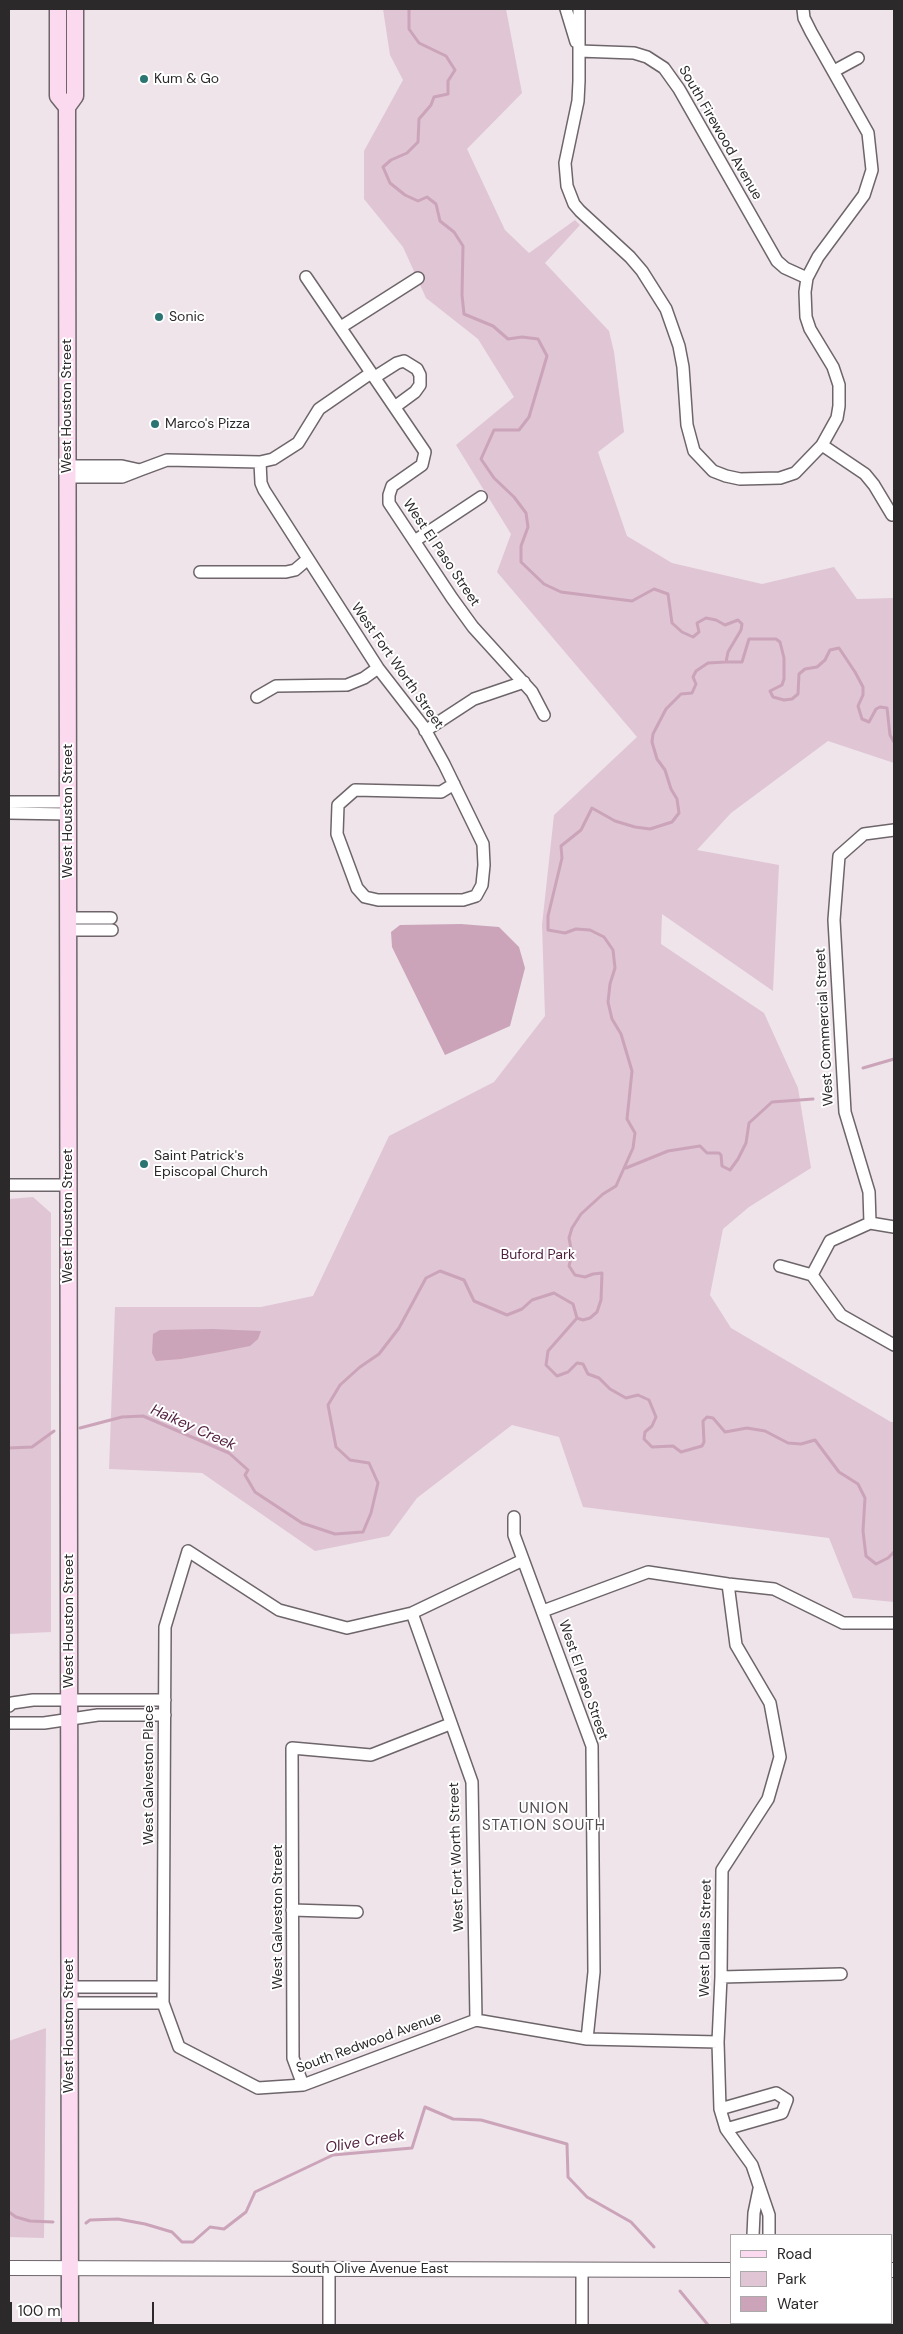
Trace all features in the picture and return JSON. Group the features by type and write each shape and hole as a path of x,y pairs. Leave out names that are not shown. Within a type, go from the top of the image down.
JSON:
{"main road":[{"name":"West Houston Street","path":"58,9 58,96 67,108"},
{"name":"West Houston Street","path":"70,2325 67,108 75,96 74,9"}],"street":[{"path":"566,9 579,51"},
{"path":"579,9 578,101 564,170 567,186 580,211 630,257 642,271 666,309 679,346 683,367 687,425 694,451 709,467 726,476 740,478 780,478 795,473 822,445 837,418 840,394 833,367 810,329 806,317 805,292 807,278 818,257 864,195 872,170 868,133 804,18 802,9"},
{"name":"South Firewood Avenue","path":"579,51 634,53 647,57 664,68 680,89 777,261 785,268 807,278"},
{"path":"834,71 858,58"},
{"name":"West El Paso Street","path":"306,277 396,406 425,452 422,465 392,486 389,503 416,540 452,598 473,627 524,682 532,692 544,715"},
{"path":"341,327 418,278"},
{"path":"67,472 115,472 122,477 167,460 260,462 280,456 291,449 304,434 318,409 373,375 397,363 409,363 417,369 420,375 420,385 415,392 396,406"},
{"path":"822,445 865,474 892,515"},
{"name":"West Fort Worth Street","path":"260,462 261,483 264,490 378,668 425,731 454,784 483,844 482,886 476,896 453,900 378,900 365,897 356,888 337,834 338,805 348,794 355,790 441,792 454,784"},
{"path":"416,540 481,497"},
{"path":"200,572 286,572 295,570 308,559"},
{"path":"257,697 276,686 347,685 364,678 378,668"},
{"path":"425,731 474,699 524,682"},
{"path":"9,802 68,808"},
{"path":"9,813 68,808"},
{"name":"West Commercial Street","path":"870,1223 869,1192 845,1112 834,920 839,856 864,834 894,830"},
{"path":"68,924 112,924"},
{"path":"9,1185 68,1185"},
{"path":"812,1276 830,1241 870,1223 894,1227"},
{"path":"780,1266 812,1276 841,1315 894,1345"},
{"name":"West El Paso Street","path":"514,1517 514,1535 592,1746 594,1972 586,2039"},
{"name":"West Galveston Place","path":"163,2003 165,1627 188,1551 280,1610 347,1628 412,1613"},
{"path":"412,1613 523,1560"},
{"path":"543,1611 648,1572 774,1589 843,1622 894,1622"},
{"name":"West Dallas Street","path":"728,1584 736,1645 770,1703 780,1757 768,1799 722,1870 718,2042 720,2110 726,2130 752,2165 769,2215 769,2234"},
{"name":"West Fort Worth Street","path":"412,1613 472,1782 476,2020"},
{"path":"9,1706 12,1703 23,1701 165,1700"},
{"path":"9,1723 44,1722 98,1715 165,1715"},
{"name":"West Galveston Street","path":"303,2085 293,2058 292,1748 371,1755 450,1724"},
{"path":"292,1910 357,1912"},
{"path":"721,1977 841,1974"},
{"path":"70,1995 163,1987"},
{"path":"70,1995 163,2003"},
{"name":"South Redwood Avenue","path":"163,2003 179,2047 258,2088 303,2085 476,2020"},
{"path":"476,2020 586,2039 718,2042"},
{"path":"720,2110 776,2093 787,2100 782,2113 726,2130"},
{"path":"753,2234 754,2213 760,2187"},
{"name":"South Olive Avenue East","path":"9,2268 730,2270"},
{"path":"329,2269 329,2325"},
{"path":"582,2270 582,2325"}],"green space":[{"name":"Buford Park","path":"383,9 506,9 522,93 467,149 505,230 529,253 575,220 580,225 545,263 609,331 614,352 624,432 598,452 627,536 672,563 762,584 834,567 857,599 894,598 894,763 828,741 731,813 697,850 779,865 773,991 662,914 661,944 764,1013 798,1088 811,1168 749,1207 723,1229 710,1295 731,1328 894,1422 894,1602 853,1598 829,1538 583,1507 559,1437 512,1425 417,1498 389,1536 315,1551 202,1473 109,1469 115,1307 261,1307 313,1296 389,1136 494,1082 545,1016 542,925 554,815 637,737 497,572 511,534 456,445 514,397 478,339 426,298 403,247 364,199 364,151 403,80 390,55"},
{"path":"33,1197 51,1213 51,1632 9,1634 9,1199"},
{"path":"46,2028 44,2238 9,2237 9,2041"},
{"path":"816,2324 816,2325 763,2325"}],"water":[{"path":"461,924 499,927 519,947 525,968 510,1026 445,1055 392,947 391,932 400,925"},
{"path":"212,1329 261,1331 258,1339 250,1346 181,1359 156,1361 152,1353 153,1334 160,1330"}],"waterway":[{"name":"Haikey Creek","path":"80,1428 122,1417 143,1416 229,1453 248,1470 245,1475 255,1492 302,1523 335,1534 363,1532 371,1513 378,1483 369,1463 350,1460 336,1447 328,1405 340,1385 360,1367 379,1354 399,1328 426,1278 440,1271 464,1280 474,1301 507,1315 522,1309 532,1300 554,1293 573,1304 577,1318 583,1320 590,1318 597,1312 601,1300 602,1273 585,1277 575,1275 569,1266 572,1254 569,1238 572,1228 581,1214 603,1194 616,1186 633,1148 635,1133 627,1119 632,1071 621,1034 612,1019 608,1002 610,984 615,968 613,950 604,937 590,930 576,929 565,933 548,930 548,916 562,858 561,846 581,830 592,808 615,821 635,827 650,829 672,822 679,813 677,799 671,789 665,770 657,759 652,742 653,734 666,709 681,694 692,693 696,684 693,677 696,671 708,663 726,662 728,652 741,630 742,624 738,620 725,625 716,620 706,618 697,623 699,632 693,637 682,632 672,623 668,594 654,589 632,601 561,592 544,584 521,562 521,546 528,527 526,513 514,497 494,478 481,459 494,430 519,430 529,417 547,356 538,339 522,337 508,339 493,326 464,314 462,295 463,246 454,232 440,221 436,204 427,197 418,201 405,195 390,183 383,167 391,160 407,153 418,142 419,119 431,105 434,97 448,94 448,81 455,70 446,56 419,43 409,29 409,9"},
{"name":"Haikey Creek","path":"726,662 742,662 749,639 776,639 780,642 784,658 784,679 782,685 770,691 773,697 784,700 792,699 798,694 799,674 805,669 817,667 825,660 830,650 839,648 863,687 863,695 858,706 862,719 869,722 876,709 880,707 887,708 890,735 894,742"},
{"path":"863,1068 894,1059"},
{"path":"626,1168 668,1151 700,1146 707,1153 719,1153 722,1166 730,1170 746,1143 749,1123 772,1102 813,1099"},
{"path":"577,1318 548,1351 546,1365 557,1376 568,1372 577,1363 583,1364 588,1374 599,1378 610,1389 626,1398 638,1395 649,1400 656,1417 652,1426 645,1432 644,1439 652,1447 673,1446 681,1452 702,1446 704,1442 703,1421 707,1417 713,1418 725,1432 747,1428 765,1431 788,1443 801,1444 815,1440 839,1472 858,1484 865,1498 863,1531 866,1556 876,1564 888,1558 894,1552"},
{"name":"Haikey Creek","path":"9,1448 32,1447 54,1431"},
{"name":"Olive Creek","path":"86,2223 90,2220 118,2219 172,2232 182,2242 193,2242 210,2227 224,2229 246,2212 255,2192 333,2155 412,2148 425,2107 453,2119 481,2120 567,2144 568,2177 587,2197 631,2222 654,2247"},
{"name":"Olive Creek","path":"9,2212 16,2217 30,2221 53,2222"},
{"name":"Olive Creek","path":"680,2291 708,2325"}],"place":[{"name":"Kum & Go","path":"144,79"},
{"name":"Sonic","path":"159,317"},
{"name":"Marco's Pizza","path":"155,424"},
{"name":"Saint Patrick's Episcopal Church","path":"144,1164"}],"district":[{"name":"UNION STATION SOUTH","path":"544,1818"}]}
